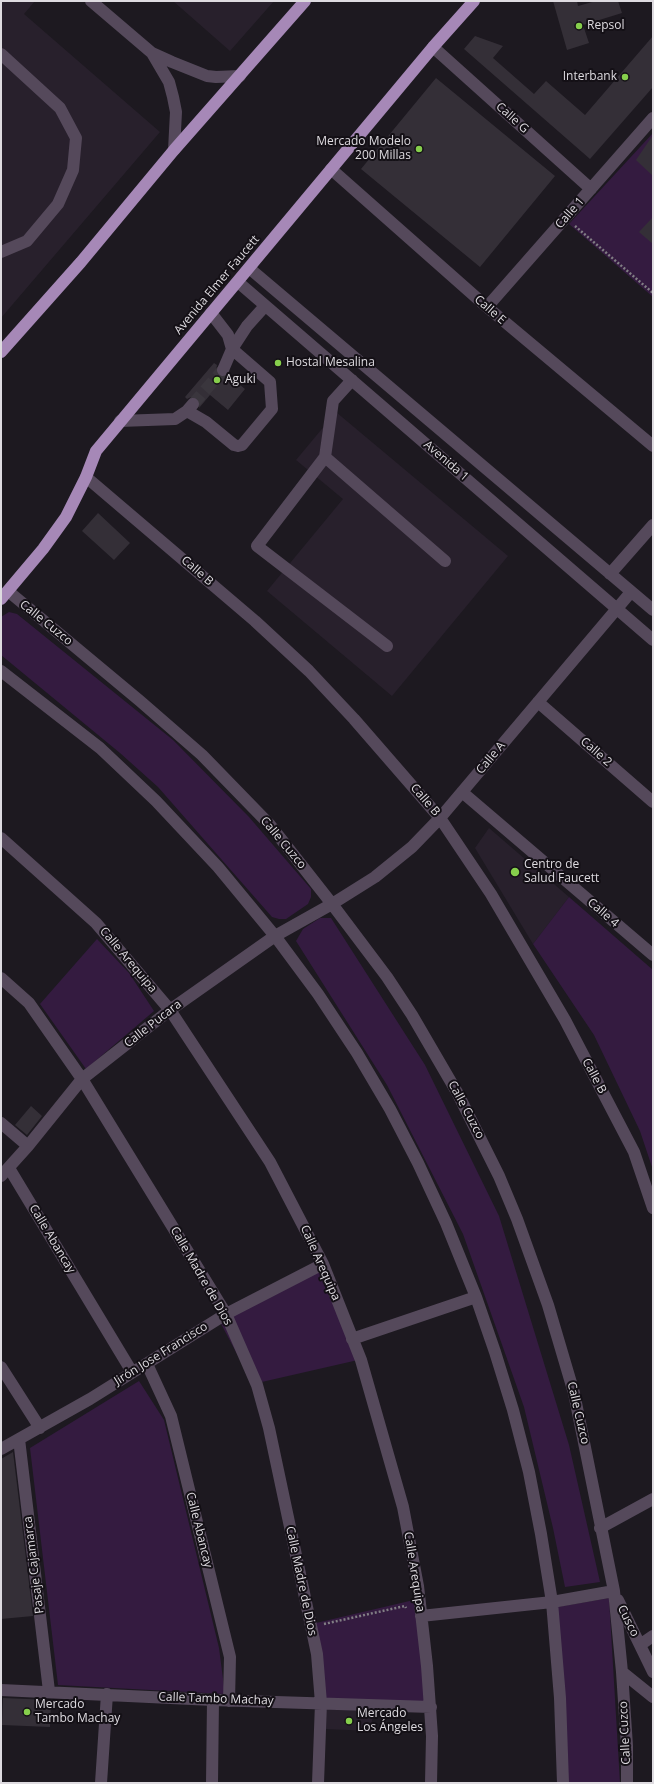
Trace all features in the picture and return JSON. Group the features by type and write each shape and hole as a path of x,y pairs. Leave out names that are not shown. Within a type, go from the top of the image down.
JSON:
{"highway":[{"path":"1,352 81,262 174,150 305,1"},
{"name":"Avenida Elmer Faucett","path":"4,595 43,549 66,517 86,477 96,451 433,47 474,1"}],"street":[{"path":"91,1 152,53 207,76 240,76"},
{"name":"Calle G","path":"433,47 591,188"},
{"path":"152,53 169,82 174,97 176,112 174,150"},
{"path":"1,54 60,108 76,138 73,170 58,204 27,242 1,252"},
{"name":"Calle 1","path":"487,307 653,118"},
{"name":"Calle E","path":"331,169 487,307 653,446"},
{"name":"Avenida 1","path":"249,268 653,610"},
{"name":"Avenida 1","path":"238,282 653,640"},
{"path":"223,370 232,349 247,326 265,306"},
{"path":"120,422 174,419 190,407 234,445 242,445 272,409 270,382 232,349 228,335 212,313"},
{"path":"352,380 333,401 325,457 257,546 387,646"},
{"path":"325,457 445,561"},
{"name":"Calle B","path":"86,477 255,621 309,671 354,719 440,818 491,894 565,1020 634,1152 653,1208"},
{"path":"610,574 653,525"},
{"name":"Calle A","path":"332,904 375,877 412,847 440,818 631,592"},
{"name":"Calle Cuzco","path":"4,595 140,701 202,755 270,826 332,904 387,977 436,1055 479,1135 511,1204 533,1261 562,1348 584,1437 600,1528 614,1591 622,1672 627,1746 627,1783"},
{"path":"1,671 100,748 156,801 218,867 275,936 318,994 357,1053 390,1109 418,1164 446,1223 476,1297 513,1410 529,1472 552,1602 560,1698 563,1783"},
{"name":"Calle 2","path":"538,702 653,802"},
{"name":"Calle 4","path":"462,792 653,955"},
{"name":"Calle Arequipa","path":"1,838 96,923 170,1010 270,1162 323,1264 361,1360 403,1507 418,1586 431,1707 431,1783"},
{"name":"Calle Pucara","path":"5,1172 82,1079 170,1010 275,936 332,904"},
{"name":"Calle Madre de Dios","path":"1,978 29,1003 82,1079 226,1314 257,1385 268,1428 316,1654 321,1703 318,1783"},
{"path":"1,1123 28,1146"},
{"name":"Calle Abancay","path":"5,1172 132,1372"},
{"name":"Jirón Jose Francisco","path":"1,1449 40,1428 147,1364 226,1314 323,1264"},
{"path":"352,1339 476,1297"},
{"name":"Calle Abancay","path":"147,1364 170,1416 230,1657 229,1701"},
{"path":"1,1367 40,1428"},
{"name":"Pasaje Cajamarca","path":"19,1439 49,1691"},
{"path":"600,1528 653,1499"},
{"path":"421,1616 552,1602 614,1591"},
{"name":"Cusco","path":"614,1591 653,1672"},
{"path":"640,1645 653,1636"},
{"path":"622,1672 653,1697"},
{"name":"Calle Tambo Machay","path":"1,1690 49,1691 229,1701 431,1707"},
{"path":"101,1783 107,1694"},
{"path":"212,1783 213,1700"}],"path":[{"path":"566,218 653,293"},
{"path":"320,1624 405,1606 406,1614"}],"shaded area":[{"path":"1,1 35,1 24,14 160,132 1,318"},
{"path":"173,1 274,1 230,51"},
{"path":"653,133 653,297 569,224"},
{"path":"336,412 508,556 392,696 267,591 343,499 296,460"},
{"path":"9,612 17,614 173,740 249,817 311,889 311,897 308,904 286,919 272,917 158,787 120,753 1,655 1,617"},
{"name":"Centro de Salud Faucett","path":"489,828 569,897 533,944 475,848"},
{"path":"569,897 653,970 653,1170 640,1131 594,1035 533,944"},
{"path":"320,918 331,918 425,1065 499,1216 569,1445 600,1582 565,1587 553,1528 524,1407 463,1234 387,1085 296,941 303,929"},
{"path":"97,939 129,973 154,1011 86,1069 40,1004"},
{"path":"320,1263 358,1360 253,1384 219,1320"},
{"path":"139,1381 164,1420 219,1648 225,1694 58,1685 30,1448"},
{"path":"609,1598 620,1783 567,1783 557,1607"},
{"path":"418,1599 427,1703 325,1701 316,1623"},
{"name":"Mercado Los Ángeles","path":"328,1709 373,1711 371,1731 325,1729 325,1712"}],"building":[{"path":"553,1 577,1 578,6 596,1 618,1 622,13 583,25 589,43 567,50"},
{"path":"475,36 503,46 493,58 534,94 546,81 585,115 653,36 653,87 590,159 464,49"},
{"path":"436,78 555,176 480,267 361,169"},
{"path":"653,135 653,176 636,160"},
{"path":"653,217 653,244 639,232"},
{"name":"Aguki","path":"214,363 217,365 217,375 224,377 228,375 245,389 228,410 210,395 199,408 200,402 198,398 191,397 187,399 185,397"},
{"path":"98,513 130,543 114,560 82,531"},
{"path":"31,1106 42,1116 27,1135 15,1125"},
{"path":"13,1452 33,1616 1,1619 1,1459"},
{"name":"Mercado Tambo Machay","path":"3,1698 51,1700 50,1727 2,1725"}],"tunnel":[{"path":"193,404 223,370"}],"place":[{"name":"Repsol","path":"579,26"},
{"name":"Interbank","path":"625,77"},
{"name":"Mercado Modelo 200 Millas","path":"419,149"},
{"name":"Hostal Mesalina","path":"278,363"},
{"name":"Aguki","path":"217,380"},
{"name":"Centro de Salud Faucett","path":"515,872"},
{"name":"Mercado Tambo Machay","path":"27,1712"},
{"name":"Mercado Los Ángeles","path":"349,1721"}]}
